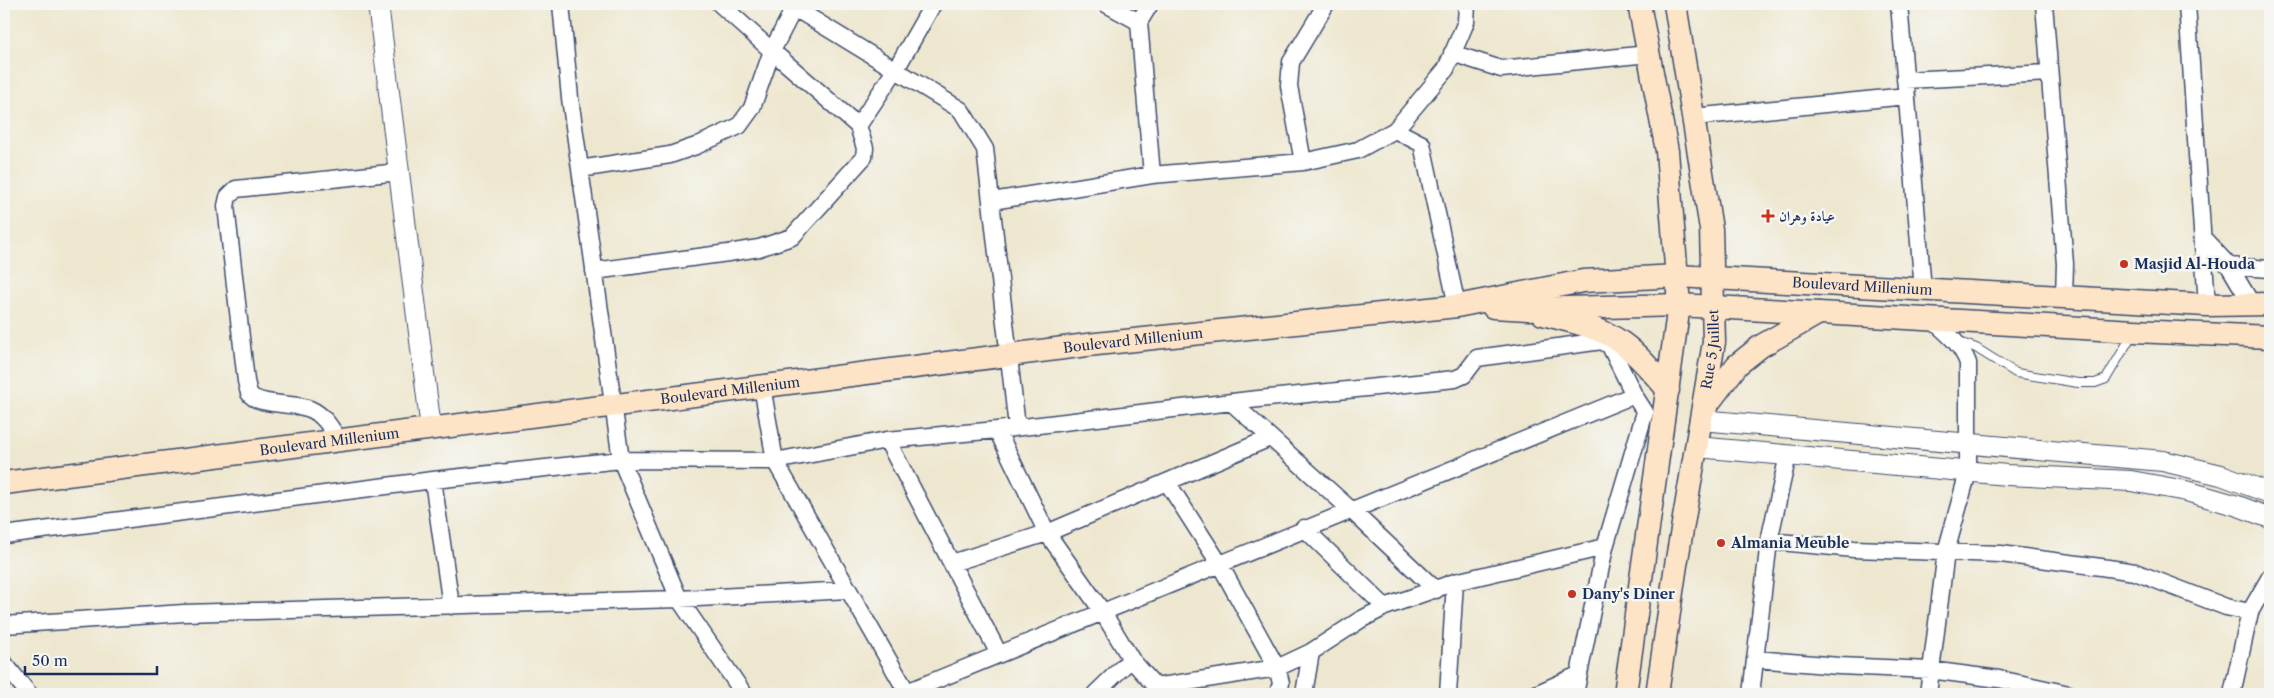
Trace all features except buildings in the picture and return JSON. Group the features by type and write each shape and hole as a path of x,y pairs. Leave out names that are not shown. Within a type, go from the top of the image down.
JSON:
{"main road":[{"path":"1625,694 1659,405 1679,305 1667,151 1639,4"},
{"name":"Rue 5 Juillet","path":"1658,694 1676,565 1714,342 1711,229 1676,4"},
{"name":"Boulevard Millenium","path":"4,483 1007,355 1458,306 1584,281 1677,276 2207,305 2262,305"},
{"name":"Boulevard Millenium","path":"1458,306 1528,309 1679,305 1713,306 2134,331 2270,336"},
{"path":"1528,309 1598,332 1621,342 1639,358 1659,405"},
{"path":"1702,415 1737,365 1761,346 1819,313"}],"street":[{"path":"378,4 431,428"},
{"path":"561,4 570,98 621,460 679,599 744,694"},
{"path":"594,271 759,248 792,237 864,157 865,148 858,126 772,52 720,4"},
{"path":"858,126 896,69 933,4"},
{"path":"1106,4 1139,22"},
{"path":"1150,4 1139,22 1152,176"},
{"path":"1303,162 1289,86 1291,62 1326,4"},
{"path":"992,201 1152,176 1303,162 1358,150 1395,130 1446,69 1466,22 1467,4"},
{"path":"1899,4 1922,290"},
{"path":"2044,4 2065,264 2064,296"},
{"path":"2187,4 2207,305"},
{"path":"580,169 670,154 696,146 739,126 752,108 791,6 961,110 986,149 1007,355 1017,427"},
{"path":"1452,53 1501,69 1648,54"},
{"path":"1693,117 1906,88 2050,72"},
{"path":"1395,130 1422,144 1458,306"},
{"path":"339,440 325,419 309,408 264,402 256,399 250,393 246,381 227,221 226,206 228,196 236,189 399,172"},
{"path":"2203,238 2230,266 2262,305"},
{"path":"2230,266 2270,269"},
{"path":"1928,694 1946,552 1968,472 1968,364 1964,350 1932,320"},
{"path":"4,535 433,480 621,460 775,461 887,440 997,430 1231,402 1455,379 1464,375 1477,358 1602,340 1610,346 1634,394 1659,405 1605,547 1575,694"},
{"path":"762,386 775,461 907,693 1218,563 1634,394"},
{"path":"1231,402 1350,509 1436,590"},
{"path":"1702,415 1967,443 2163,461 2221,476 2270,493"},
{"path":"997,430 1047,533 1102,611 1131,659 1159,691 1277,668 1311,652 1360,620 1385,607 1456,582 1605,547"},
{"path":"952,563 1047,533 1270,438"},
{"path":"887,440 999,654"},
{"path":"1696,447 1968,472 2131,480 2186,491 2238,506 2270,518"},
{"path":"1751,694 1769,542 1788,455"},
{"path":"433,480 451,606"},
{"path":"1167,482 1218,563 1277,668 1281,683 1278,694"},
{"path":"1304,528 1385,607"},
{"path":"1769,542 1854,549 2001,554 2135,572 2226,607 2250,612"},
{"path":"2232,694 2250,612 2270,577"},
{"path":"1448,694 1456,582"},
{"path":"4,625 184,613 679,599 848,590"},
{"path":"1304,694 1311,652"},
{"path":"1095,694 1131,659"},
{"path":"1755,659 1839,666 1930,670 1999,679 2069,694"},
{"path":"4,663 29,694"},
{"path":"1536,694 1578,675"}],"lane":[{"path":"1956,341 1976,348 2016,374 2078,383 2094,383 2106,379 2134,331"}],"place":[{"name":"عيادة وهران","path":"1768,216"},
{"name":"Masjid Al-Houda","path":"2124,264"},
{"name":"Almania Meuble","path":"1721,543"},
{"name":"Dany's Diner","path":"1572,594"}]}
